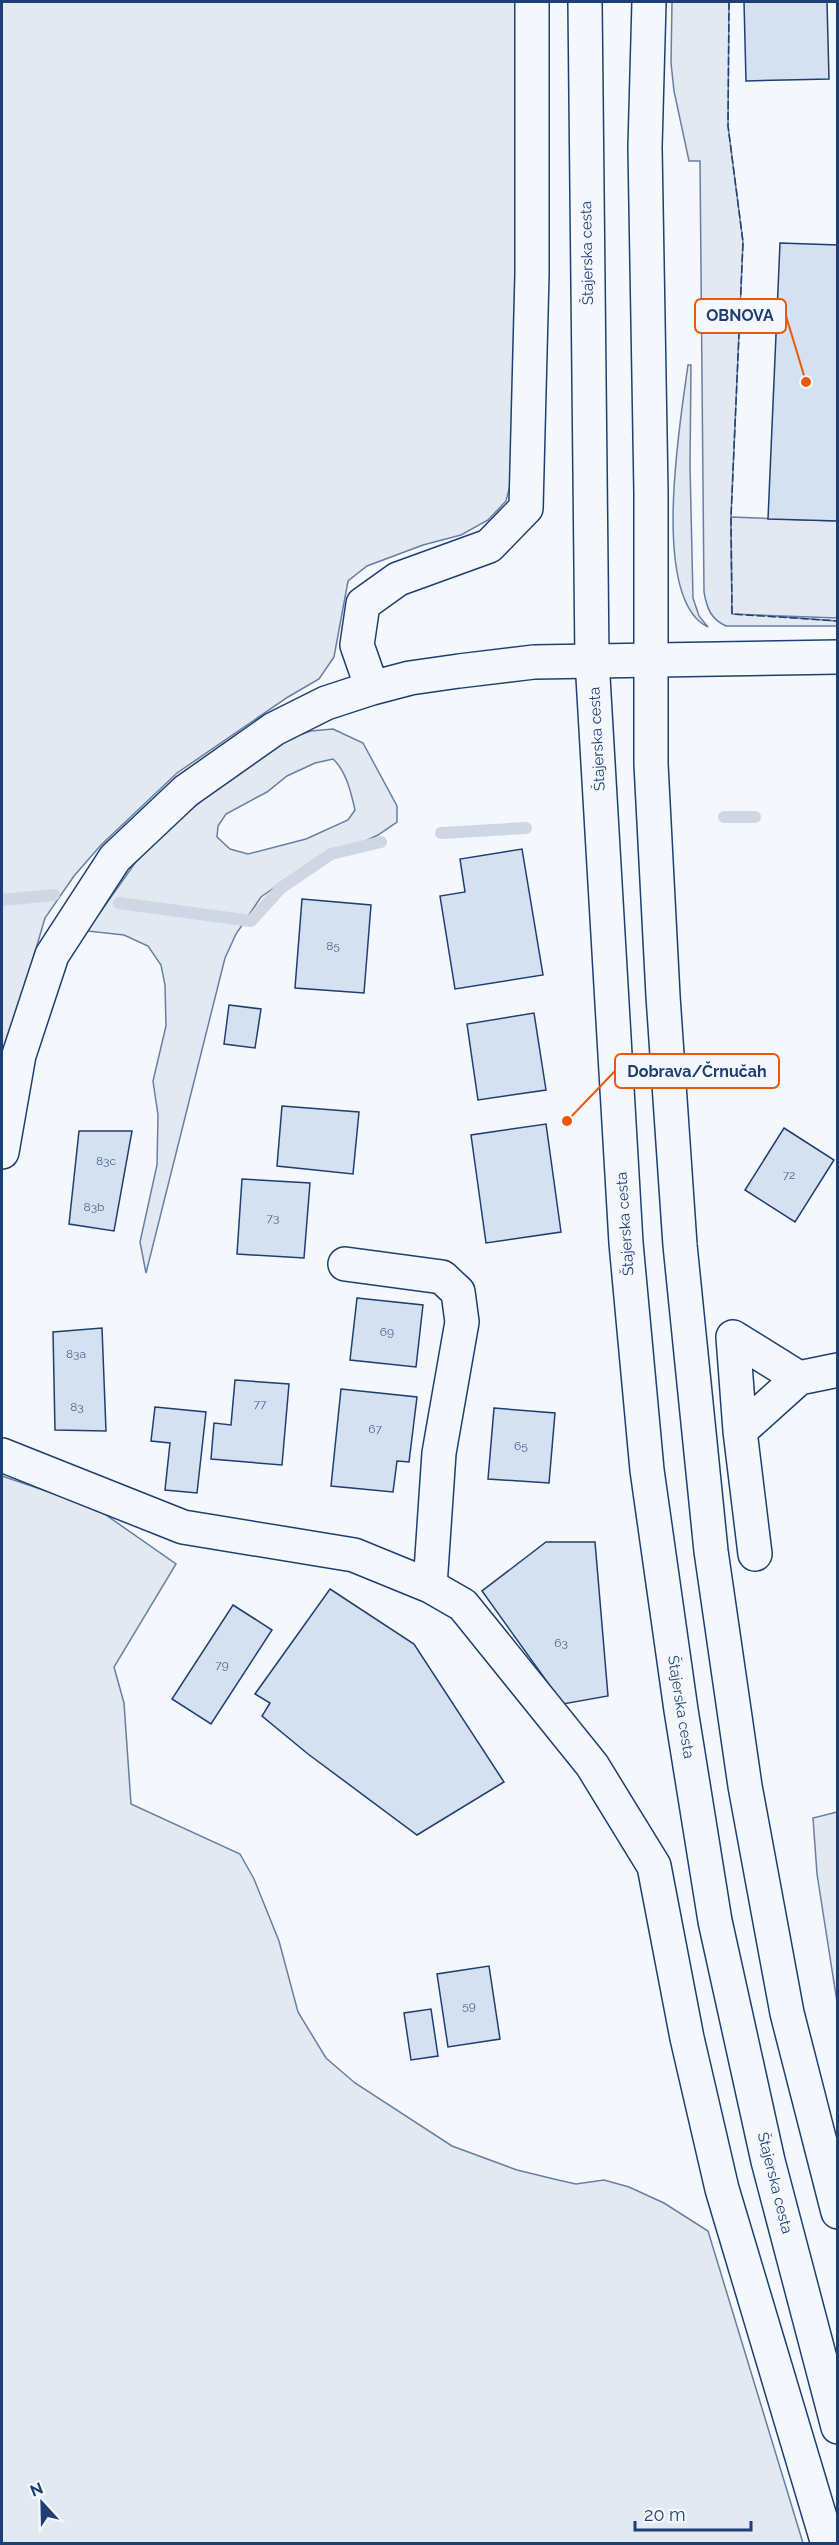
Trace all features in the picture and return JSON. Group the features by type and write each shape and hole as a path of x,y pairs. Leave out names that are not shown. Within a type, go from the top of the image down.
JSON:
{"main road":[{"path":"372,688 357,645 363,604 399,579 489,546 526,508 532,274 532,2"},
{"name":"Štajerska cesta","path":"585,2 592,660 626,1243 647,1470 681,1710 715,1921 768,2161 837,2427"},
{"path":"649,2 645,147 652,660 651,764 680,1245 711,1551 746,1793 787,2013 837,2212"},
{"path":"2,1152 19,1055 52,955 115,858 186,791 274,729 326,703 372,688 410,678 459,671 534,662 837,657"},
{"path":"345,1264 442,1277 458,1292 462,1322 439,1453 429,1586"},
{"path":"755,1554 740,1431 733,1336 799,1378"},
{"path":"740,1431 799,1378 837,1370"},
{"path":"2,1455 183,1527 354,1554 429,1586 463,1605 592,1765 654,1866 687,2038 722,2189 828,2544"}],"shaded area":[{"path":"2,2 518,2 516,375 513,473 506,501 488,520 461,535 423,545 367,566 348,581 334,657 319,679 288,697 177,773 101,845 74,876 45,918 2,1064"},
{"path":"672,2 729,2 728,126 743,242 731,517 732,613 837,621 837,626 726,626 713,617 707,604 704,592 700,161 689,161 674,91 671,63"},
{"path":"688,365 691,365 690,466 693,598 699,616 708,627 690,610 679,582 674,546 673,505 676,463"},
{"path":"731,517 837,521 837,618 732,614"},
{"path":"333,729 363,743 397,806 397,822 378,835 288,878 261,897 236,934 225,958 146,1273 140,1242 157,1165 158,1115 153,1081 166,1026 165,985 161,965 148,946 124,935 87,931 135,863 164,832 222,784 284,740 311,731","holes":["333,759 347,782 355,810 348,820 306,839 248,854 230,849 217,837 218,826 226,814 267,792 287,776 315,763"]},
{"path":"2,1476 96,1508 176,1564 114,1667 124,1703 131,1804 240,1854 254,1879 279,1941 298,2012 326,2058 355,2083 452,2146 517,2170 558,2180 576,2184 604,2180 629,2187 664,2203 708,2231 803,2543 2,2543"},
{"path":"838,1812 837,2002 817,1874 813,1818"}],"building":[{"path":"744,2 827,2 829,79 746,81"},
{"path":"780,243 838,245 838,521 768,519"},
{"path":"522,849 543,975 455,989 440,896 465,892 460,859"},
{"path":"302,899 371,905 364,993 295,988"},
{"path":"229,1005 261,1009 255,1048 224,1044"},
{"path":"534,1013 546,1090 478,1100 467,1024"},
{"path":"282,1106 359,1112 353,1174 277,1166"},
{"path":"546,1124 561,1232 486,1243 471,1135"},
{"path":"784,1128 834,1160 795,1222 745,1190"},
{"path":"79,1131 132,1131 114,1231 69,1224"},
{"path":"242,1179 310,1183 304,1258 237,1254"},
{"path":"357,1298 423,1305 416,1367 350,1360"},
{"path":"102,1328 106,1431 55,1430 53,1332"},
{"path":"235,1380 289,1384 282,1465 211,1459 214,1423 231,1425"},
{"path":"341,1389 417,1397 409,1462 397,1461 393,1492 331,1486"},
{"path":"155,1407 206,1412 197,1493 165,1490 170,1443 151,1441"},
{"path":"494,1408 555,1413 549,1483 488,1479"},
{"path":"546,1542 595,1542 608,1696 563,1704 482,1591"},
{"path":"330,1589 414,1644 504,1782 417,1835 308,1754 262,1716 270,1703 255,1694"},
{"path":"233,1605 272,1630 211,1724 172,1699"},
{"path":"489,1966 500,2039 448,2047 437,1974"},
{"path":"431,2009 438,2056 411,2060 404,2013"}],"waterway":[{"path":"724,817 755,817"},
{"path":"441,833 526,828"},
{"path":"119,903 251,921 281,888 331,854 381,842"},
{"path":"2,900 54,895"}],"fence":[{"path":"729,2 728,126 743,242 731,517 732,614 838,621"}],"place":[{"name":"OBNOVA","path":"806,382"},
{"name":"Dobrava/Črnučah","path":"567,1121"}]}
